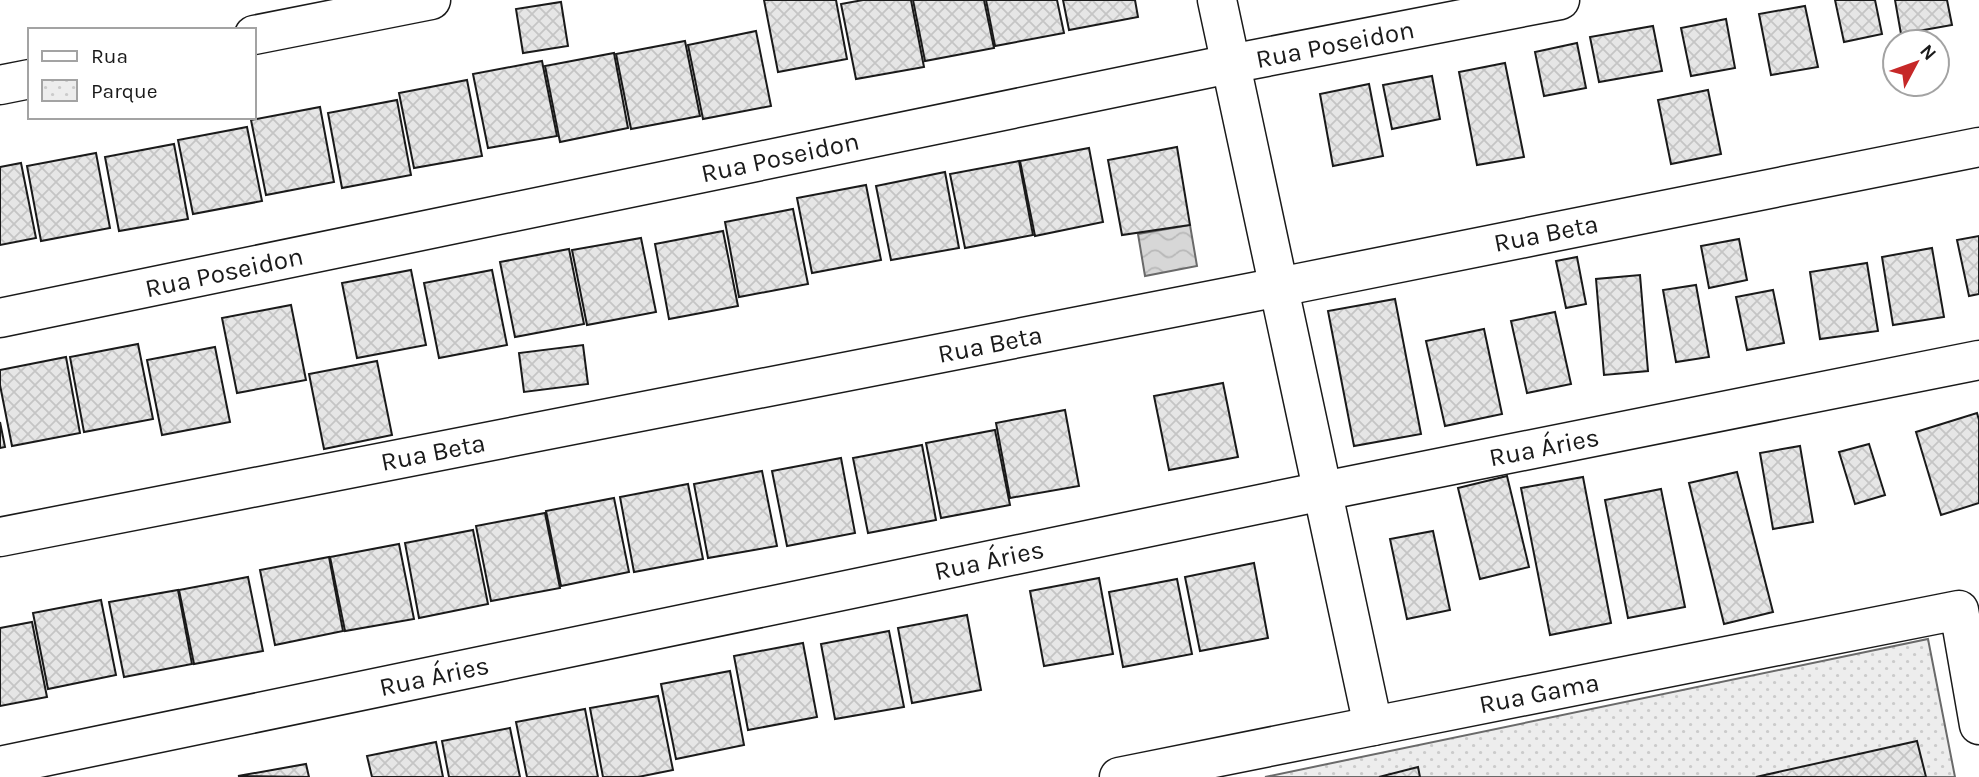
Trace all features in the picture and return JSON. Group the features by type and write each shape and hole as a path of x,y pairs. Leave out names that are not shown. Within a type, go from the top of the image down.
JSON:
{"street":[{"path":"256,35 431,0"},
{"path":"1217,0 1373,726"},
{"name":"Rua Poseidon","path":"0,318 1230,64 1560,0"},
{"path":"0,85 28,79"},
{"name":"Rua Beta","path":"0,537 1979,147"},
{"name":"Rua Áries","path":"0,766 1323,491 1979,360"},
{"path":"1969,608 1979,725"},
{"name":"Rua Gama","path":"1119,777 1969,608"}],"green space":[{"path":"1928,639 1955,777 1265,777"}],"water":[{"path":"1190,225 1197,266 1145,276 1138,234"}],"building":[{"path":"764,0 836,0 847,59 778,72"},
{"path":"863,0 911,0 924,67 856,79 841,4"},
{"path":"913,0 984,0 994,48 925,61"},
{"path":"986,0 1057,0 1064,33 995,46"},
{"path":"1063,0 1135,0 1138,17 1069,30"},
{"path":"1835,0 1875,0 1881,34 1844,42"},
{"path":"1895,0 1947,0 1952,25 1900,28"},
{"path":"561,2 568,46 523,53 516,9"},
{"path":"1805,6 1818,67 1771,75 1759,14"},
{"path":"1726,19 1735,68 1691,76 1681,28"},
{"path":"1653,26 1662,71 1599,82 1590,37"},
{"path":"756,31 771,106 703,119 688,45"},
{"path":"685,41 700,116 631,129 616,54"},
{"path":"1577,43 1586,88 1544,96 1535,52"},
{"path":"614,53 628,128 560,142 545,66"},
{"path":"542,61 557,136 488,148 473,74"},
{"path":"1505,63 1524,157 1477,165 1459,72"},
{"path":"1432,76 1440,119 1392,129 1383,85"},
{"path":"467,80 482,156 414,168 399,93"},
{"path":"1369,84 1383,156 1333,166 1320,94"},
{"path":"1708,90 1721,154 1671,164 1658,100"},
{"path":"397,100 411,175 342,188 328,113"},
{"path":"320,107 334,182 266,195 251,120"},
{"path":"247,127 262,201 193,214 178,140"},
{"path":"174,144 188,219 119,231 105,157"},
{"path":"1177,147 1190,225 1122,235 1108,160"},
{"path":"1089,148 1103,222 1035,236 1020,161"},
{"path":"96,153 110,228 41,241 27,166"},
{"path":"1019,161 1033,235 965,248 950,174"},
{"path":"21,163 36,238 0,245 0,167"},
{"path":"945,172 959,248 891,260 876,186"},
{"path":"866,185 881,260 812,273 797,198"},
{"path":"793,209 808,284 739,297 725,222"},
{"path":"723,231 738,306 669,319 655,244"},
{"path":"1979,236 1979,294 1969,296 1957,240"},
{"path":"641,238 656,312 587,325 572,250"},
{"path":"1739,239 1747,280 1709,288 1701,246"},
{"path":"1932,248 1944,317 1893,325 1882,257"},
{"path":"569,249 584,324 515,337 500,262"},
{"path":"1577,257 1586,304 1566,308 1556,261"},
{"path":"1867,263 1878,331 1820,339 1810,272"},
{"path":"411,270 426,345 357,358 342,283"},
{"path":"492,270 507,345 439,358 424,283"},
{"path":"1640,275 1648,371 1604,375 1596,279"},
{"path":"1696,285 1709,357 1676,362 1663,290"},
{"path":"1773,290 1784,343 1747,350 1736,297"},
{"path":"1395,299 1421,434 1354,446 1328,311"},
{"path":"291,305 306,380 237,393 222,318"},
{"path":"1555,312 1571,384 1527,393 1511,321"},
{"path":"1484,329 1502,414 1445,426 1426,341"},
{"path":"138,344 153,419 84,432 70,357"},
{"path":"583,345 588,384 524,392 519,353"},
{"path":"215,347 230,422 162,435 147,360"},
{"path":"66,357 80,433 12,446 0,385 0,370"},
{"path":"377,361 392,435 324,449 309,374"},
{"path":"1223,383 1238,457 1169,470 1154,396"},
{"path":"1065,410 1079,486 1010,498 996,423"},
{"path":"1977,413 1979,503 1941,515 1916,432"},
{"path":"0,422 5,447 0,448"},
{"path":"995,430 1010,505 941,518 926,443"},
{"path":"1869,444 1885,495 1855,504 1839,452"},
{"path":"922,445 936,520 868,533 853,458"},
{"path":"1800,446 1813,522 1773,529 1760,453"},
{"path":"841,458 855,533 787,546 772,471"},
{"path":"762,471 777,546 708,558 694,484"},
{"path":"1737,472 1773,612 1724,624 1689,483"},
{"path":"1507,476 1529,567 1480,579 1458,488"},
{"path":"1583,477 1611,623 1550,635 1521,488"},
{"path":"688,484 703,559 634,572 620,497"},
{"path":"1661,489 1685,607 1628,618 1605,500"},
{"path":"614,498 629,572 561,586 546,511"},
{"path":"545,513 560,588 491,601 476,526"},
{"path":"473,530 488,604 419,618 405,543"},
{"path":"1433,531 1450,610 1407,619 1390,539"},
{"path":"399,544 414,619 345,631 330,557"},
{"path":"329,557 343,631 275,645 260,570"},
{"path":"1254,563 1268,638 1200,651 1185,577"},
{"path":"248,577 263,651 194,664 179,590"},
{"path":"1099,578 1113,654 1044,666 1030,591"},
{"path":"1177,579 1192,654 1123,667 1109,592"},
{"path":"178,590 192,664 124,677 109,602"},
{"path":"101,600 116,675 48,689 33,613"},
{"path":"967,615 981,690 912,703 898,628"},
{"path":"32,622 47,697 0,706 0,628"},
{"path":"889,631 904,707 835,719 821,644"},
{"path":"803,643 817,717 748,730 734,656"},
{"path":"730,671 744,745 676,759 661,684"},
{"path":"658,696 673,770 638,777 603,777 590,708"},
{"path":"585,709 598,777 527,777 516,722"},
{"path":"510,728 520,777 449,777 442,741"},
{"path":"1917,741 1926,777 1756,777"},
{"path":"436,742 443,777 372,777 367,756"},
{"path":"306,764 309,777 238,776"},
{"path":"1418,767 1420,777 1379,777"}]}
